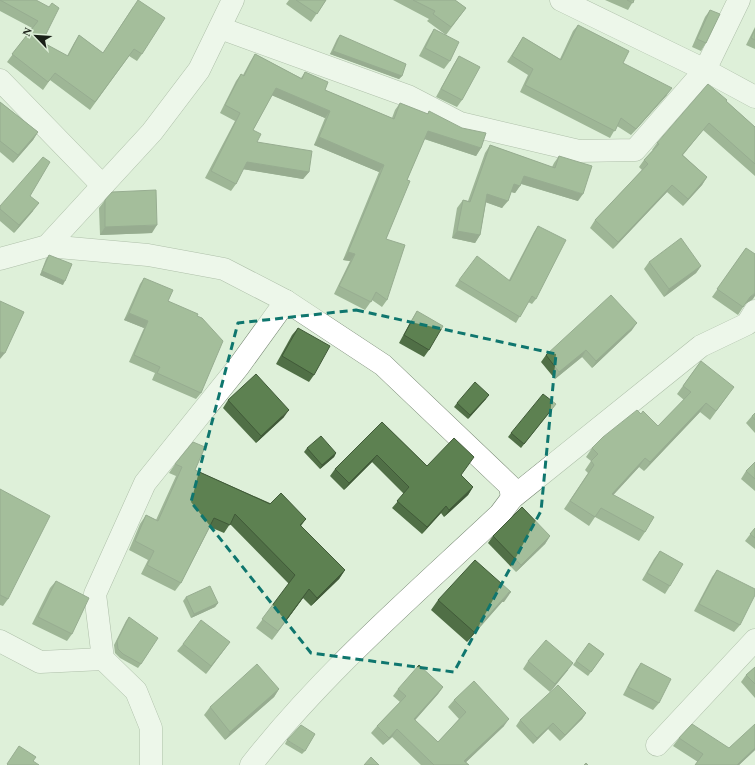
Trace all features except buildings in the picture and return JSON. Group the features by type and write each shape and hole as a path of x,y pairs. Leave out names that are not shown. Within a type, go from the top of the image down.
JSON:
{"street":[{"path":"47,246 152,132 194,76 220,28 233,0"},
{"path":"561,0 705,70 755,97"},
{"path":"220,28 408,96 460,123 579,151 634,150 705,70 739,0"},
{"path":"0,80 103,186"},
{"path":"0,259 47,246 148,255 224,269 286,301 383,365 510,486 512,498"},
{"path":"151,765 151,728 136,691 103,659 95,594 145,483 239,366 286,301"},
{"path":"251,765 309,697 500,514 512,498 701,346 747,324 755,311"},
{"path":"657,745 755,640"},
{"path":"0,641 40,662 103,659"}],"highlighted area":[{"path":"356,310 556,354 541,511 454,672 311,653 191,502 238,323"}]}
